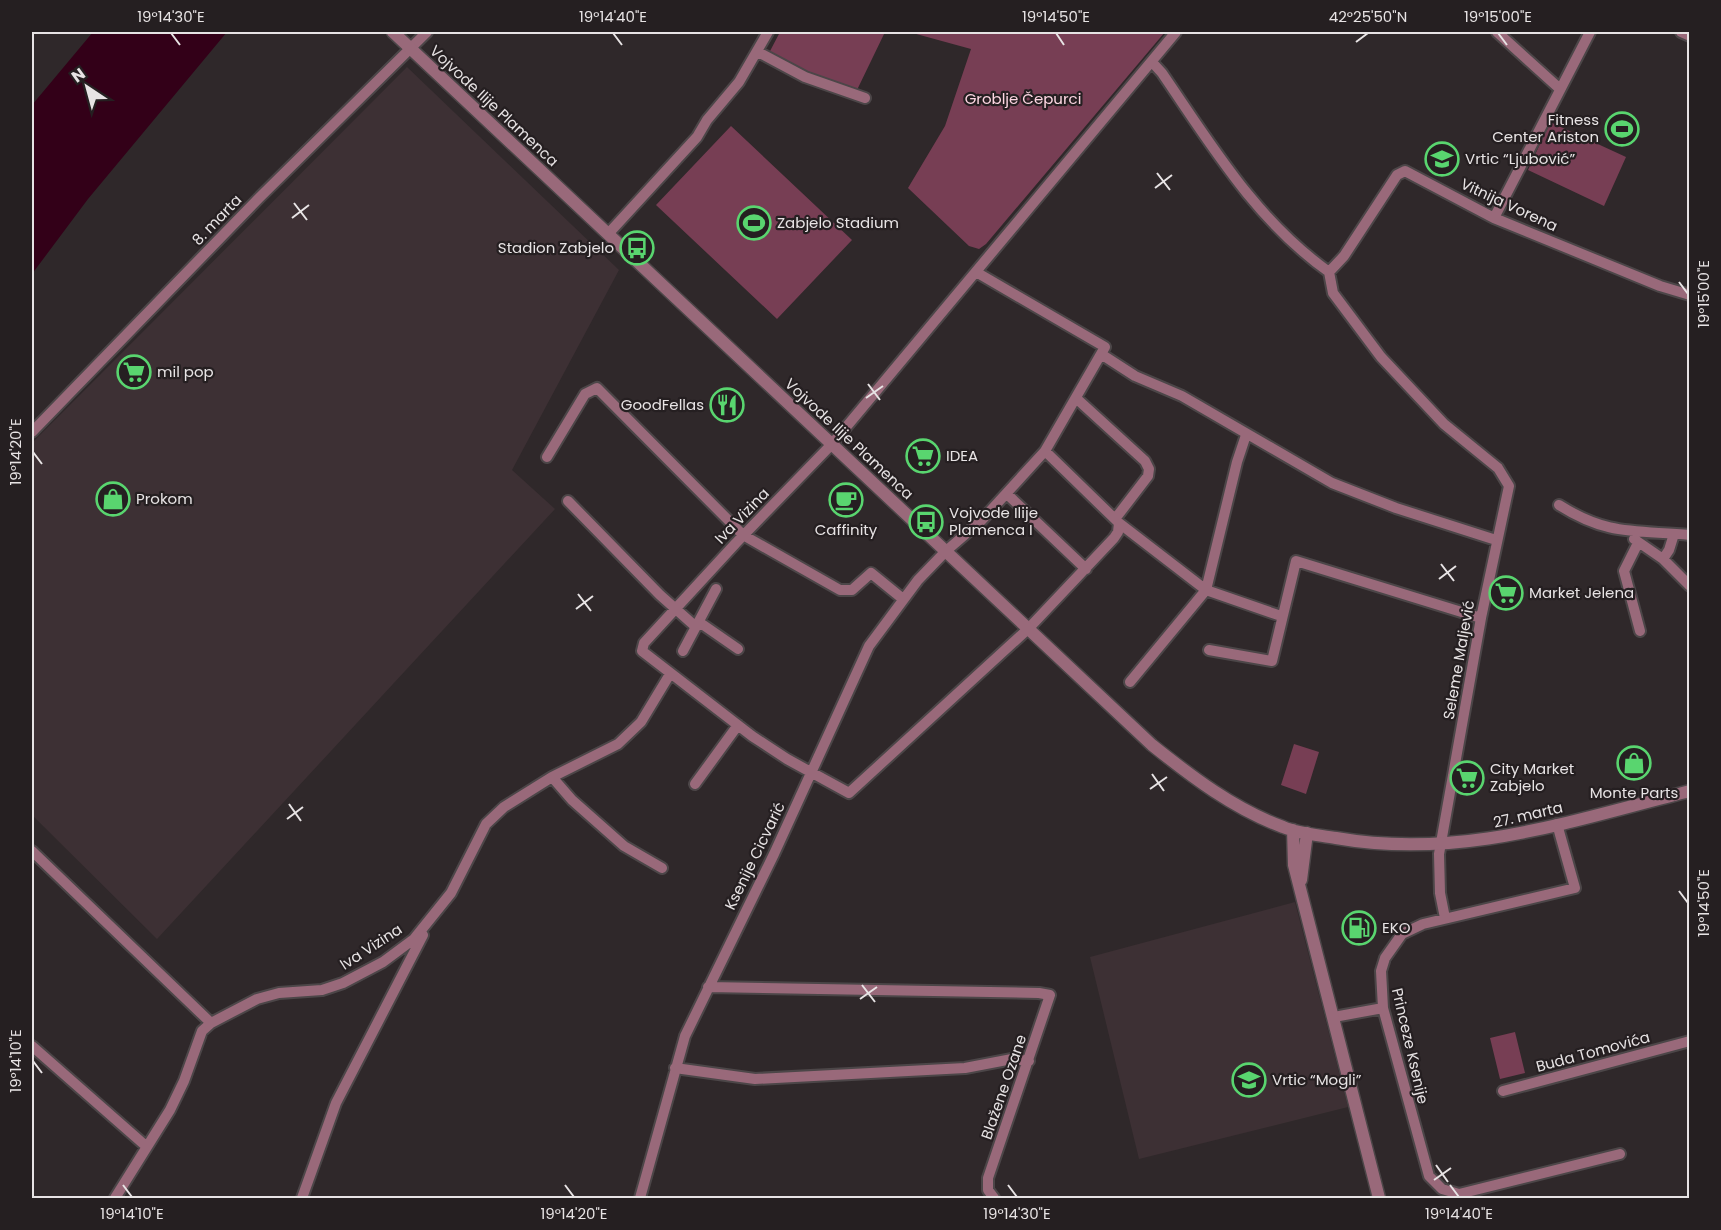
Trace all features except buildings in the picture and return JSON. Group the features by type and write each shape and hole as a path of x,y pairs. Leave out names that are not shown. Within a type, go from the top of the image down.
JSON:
{"street":[{"name":"Vojvode Ilije Plamenca","path":"393,32 1152,745 1186,772 1258,816 1307,833"},
{"name":"8. marta","path":"32,432 259,198 427,32"},
{"path":"608,234 686,151 739,82 768,32"},
{"name":"Iva Vizina","path":"1029,628 849,793 787,759 738,725 646,656 642,647 743,535 832,444 1176,32"},
{"path":"1497,32 1560,89"},
{"path":"1494,218 1590,32"},
{"path":"1680,32 1689,36"},
{"path":"758,52 805,77 865,98"},
{"path":"1152,62 1161,71 1235,181 1292,244 1329,273"},
{"name":"Vitnija Vorena","path":"1329,273 1344,255 1397,175 1402,172 1410,173 1494,218 1660,286 1689,295"},
{"path":"976,272 1103,350 1135,376 1182,396 1246,435 1344,488 1496,540"},
{"name":"Seleme Maljević","path":"1329,273 1334,293 1381,357 1438,418 1497,468 1508,482 1510,490 1496,540 1441,846"},
{"path":"1086,568 1007,494 1045,451 1077,399 1103,350"},
{"path":"547,457 585,394 597,388 743,535 840,590 852,590 871,573 903,599"},
{"path":"1029,628 1118,532 1117,521 1148,476 1149,469 1145,461 1077,399"},
{"path":"1130,682 1206,590 1237,462 1246,435"},
{"path":"1045,451 1117,521 1206,590 1281,616"},
{"name":"Ksenije Cicvarić","path":"640,1198 685,1036 813,773 865,654 903,599 946,551 972,530 1007,494"},
{"path":"568,501 676,610 738,649"},
{"path":"1559,505 1589,523 1628,532 1689,535"},
{"path":"1628,532 1638,543 1663,559 1689,586"},
{"path":"1663,559 1669,550 1674,534"},
{"path":"1638,543 1624,571 1640,631"},
{"path":"1209,650 1272,661 1296,561 1481,618"},
{"path":"683,651 716,589"},
{"name":"Iva Vizina","path":"211,1023 268,995 322,990 343,983 382,962 414,939 464,873 480,835 493,815 552,777 609,751 641,722 670,674"},
{"path":"695,784 738,725"},
{"path":"552,777 572,800 624,846 662,868"},
{"name":"27. marta","path":"1307,833 1385,846 1441,846 1492,839 1689,791"},
{"name":"Princeze Ksenije","path":"1557,824 1575,888 1445,918 1402,934 1393,945 1381,971 1383,1008 1430,1176 1442,1189 1459,1194 1620,1154"},
{"path":"1293,830 1291,851 1379,1198"},
{"path":"1301,887 1307,833"},
{"path":"1441,846 1440,893 1445,918"},
{"path":"32,851 211,1023 198,1039 184,1082 147,1148 115,1198"},
{"path":"302,1198 336,1103 430,920"},
{"name":"Blažene Ozane","path":"708,987 1050,995 988,1178 988,1190 994,1198"},
{"path":"1334,1017 1383,1008"},
{"name":"Buda Tomovića","path":"1503,1091 1689,1041"},
{"path":"32,1046 147,1148"},
{"path":"675,1068 755,1079 965,1068 1017,1059 1029,1061"}],"shaded area":[{"path":"93,32 227,32 88,199 32,274 32,105"},
{"path":"407,67 619,270 512,470 555,509 157,939 32,815 32,443"},
{"path":"1295,902 1348,1107 1139,1159 1090,957"}],"green space":[{"path":"780,32 885,32 857,90 797,68 769,53"},
{"name":"Groblje Čepurci","path":"909,32 1165,32 986,244 979,249 969,246 908,188 945,126 971,49"},
{"path":"1550,122 1626,157 1604,206 1528,170"},
{"name":"Zabjelo Stadium","path":"731,126 852,240 777,319 656,205"},
{"path":"1294,744 1319,752 1306,794 1281,785"},
{"path":"1515,1032 1525,1073 1500,1079 1490,1038"}],"place":[{"name":"Fitness Center Ariston","path":"1622,129"},
{"name":"Vrtic “Ljubović”","path":"1442,159"},
{"name":"Zabjelo Stadium","path":"754,223"},
{"name":"Stadion Zabjelo","path":"637,248"},
{"name":"mil pop","path":"134,372"},
{"name":"GoodFellas","path":"727,405"},
{"name":"IDEA","path":"923,456"},
{"name":"Prokom","path":"113,499"},
{"name":"Caffinity","path":"846,500"},
{"name":"Vojvode Ilije Plamenca I","path":"926,522"},
{"name":"Market Jelena","path":"1506,593"},
{"name":"Monte Parts","path":"1634,763"},
{"name":"City Market Zabjelo","path":"1467,778"},
{"name":"EKO","path":"1359,928"},
{"name":"Vrtic “Mogli”","path":"1249,1080"}]}
